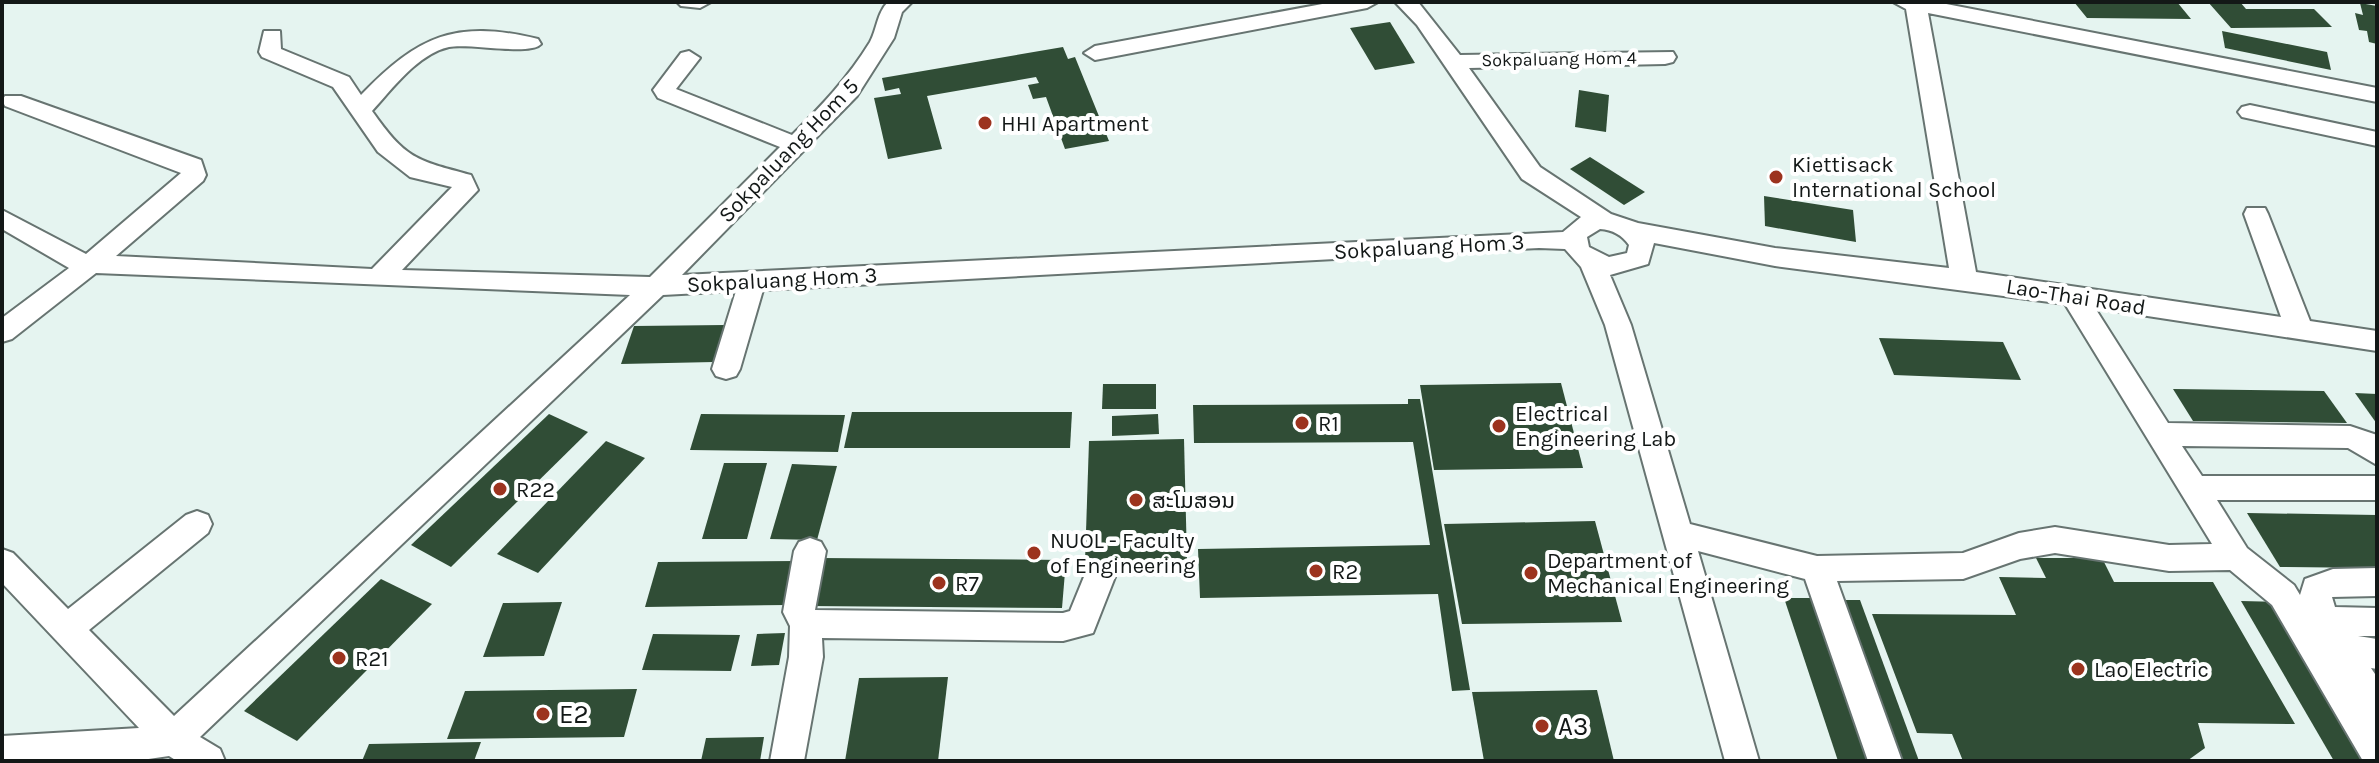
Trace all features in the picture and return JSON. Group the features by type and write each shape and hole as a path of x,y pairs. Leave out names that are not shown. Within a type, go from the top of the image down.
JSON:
{"street":[{"path":"688,2 700,2"},
{"path":"1095,53 1367,2"},
{"path":"1406,2 1425,21 1531,173 1574,238 1576,249 1592,262 1618,325 1742,761"},
{"path":"1964,279 1910,3 2377,95"},
{"name":"Sokpaluang Hom 5","path":"142,761 173,739 656,286 793,144 849,91 883,38 887,4"},
{"path":"272,36 270,52 341,82 362,108 386,147 419,171 462,181 466,190 378,278"},
{"path":"362,108 422,47 462,39 530,44"},
{"name":"Sokpaluang Hom 4","path":"1454,62 1665,57"},
{"path":"689,58 664,90 666,93 793,144"},
{"path":"2,332 91,264 186,186 194,175 192,166 13,101"},
{"path":"2250,112 2377,139"},
{"path":"1531,173 1603,220 1633,231 1642,245 1632,262 1618,325"},
{"path":"2256,214 2300,331"},
{"name":"Sokpaluang Hom 3","path":"2,218 79,262 91,264 378,278 656,286 1574,238"},
{"path":"1574,238 1584,224 1603,220"},
{"name":"Lao-Thai Road","path":"1633,231 1775,257 1964,279 2377,341"},
{"name":"Lao-Thai Road","path":"1632,262 1775,257"},
{"path":"1592,262 1632,262"},
{"path":"726,369 752,281"},
{"path":"2074,296 2236,557 2283,595 2377,752"},
{"path":"2159,434 2350,437 2371,445 2377,453"},
{"path":"2192,488 2377,488"},
{"path":"67,629 197,524"},
{"path":"1676,533 1817,569 1934,564 1963,566 2008,549 2055,540 2091,543 2169,558 2236,557"},
{"path":"787,761 806,657 806,624 799,612 810,551"},
{"path":"2,562 173,739 208,761"},
{"path":"1817,569 1885,761"},
{"path":"806,624 1063,627 1082,623 1099,577"},
{"path":"2377,582 2333,583 2316,589 2316,603 2377,707"},
{"path":"2333,634 2377,622"},
{"path":"2333,634 2377,654"},
{"path":"2,752 127,746 173,739"}],"building":[{"path":"2074,2 2177,2 2191,19 2087,18"},
{"path":"2208,2 2240,2 2246,9 2314,9 2332,27 2231,28"},
{"path":"2360,3 2377,6 2377,44 2369,42 2367,31 2359,30 2355,13 2363,15"},
{"path":"1390,22 1415,63 1375,70 1350,28"},
{"path":"2222,31 2327,52 2331,70 2225,48"},
{"path":"1063,47 1068,59 1075,57 1109,141 1065,149 1046,97 1033,99 1028,85 1039,83 1036,77 927,96 942,149 888,159 874,98 901,94 899,88 885,91 882,78"},
{"path":"1579,90 1609,95 1606,132 1575,127"},
{"path":"1590,157 1645,192 1624,205 1570,169"},
{"path":"1764,196 1853,210 1856,242 1765,226"},
{"path":"725,325 714,362 621,364 634,326"},
{"path":"1879,338 2003,342 2021,380 1894,375"},
{"name":"Electrical Engineering Lab","path":"1561,383 1583,468 1434,470 1420,385"},
{"path":"1103,384 1156,384 1156,409 1102,409"},
{"path":"2173,389 2324,391 2347,423 2193,421"},
{"path":"2355,393 2377,394 2377,424"},
{"path":"1408,399 1420,399 1470,690 1452,691 1438,594 1200,598 1198,549 1430,545 1413,442 1194,443 1193,405 1408,404"},
{"path":"852,412 1072,412 1070,448 844,448"},
{"name":"R22","path":"549,414 588,432 451,567 411,545"},
{"path":"701,414 845,415 838,452 690,450"},
{"path":"1158,414 1159,434 1112,436 1112,416"},
{"name":"ສະໂມສອນ","path":"1184,439 1187,560 1085,562 1089,441"},
{"path":"606,441 645,458 538,573 497,554"},
{"path":"724,463 767,463 747,539 702,539"},
{"path":"792,464 837,466 817,540 770,539"},
{"path":"2247,513 2377,515 2377,568 2280,567"},
{"name":"Department of Mechanical Engineering","path":"1595,521 1622,622 1462,624 1444,524"},
{"name":"R7","path":"820,558 1066,560 1062,608 809,606"},
{"name":"Lao Electric","path":"2036,558 2102,558 2114,582 2213,582 2295,724 2198,723 2205,748 2187,761 1963,761 1952,734 1917,733 1872,614 2016,615 1999,577 2046,578"},
{"path":"796,561 786,605 645,607 658,562"},
{"name":"R21","path":"381,579 432,604 297,741 244,711"},
{"path":"1784,598 1812,598 1867,761 1838,761"},
{"path":"1836,600 1860,600 1919,761 1894,761"},
{"path":"2241,601 2282,602 2377,761 2334,761"},
{"path":"562,602 544,656 483,657 503,603"},
{"path":"785,633 779,665 751,666 757,634"},
{"path":"653,634 740,635 731,671 642,670"},
{"path":"948,677 938,761 845,761 859,678"},
{"name":"E2","path":"637,689 624,737 447,739 465,691"},
{"name":"A3","path":"1597,690 1614,761 1484,761 1472,692"},
{"path":"764,737 760,761 701,761 706,738"},
{"path":"481,742 474,761 362,761 369,744"}],"place":[{"name":"HHI Apartment","path":"985,123"},
{"name":"Kiettisack International School","path":"1776,177"},
{"name":"R1","path":"1302,423"},
{"name":"Electrical Engineering Lab","path":"1499,426"},
{"name":"R22","path":"500,489"},
{"name":"ສະໂມສອນ","path":"1136,500"},
{"name":"NUOL - Faculty of Engineering","path":"1034,553"},
{"name":"R2","path":"1316,571"},
{"name":"Department of Mechanical Engineering","path":"1531,573"},
{"name":"R7","path":"939,583"},
{"name":"R21","path":"339,658"},
{"name":"Lao Electric","path":"2078,669"},
{"name":"E2","path":"543,714"},
{"name":"A3","path":"1542,726"}]}
